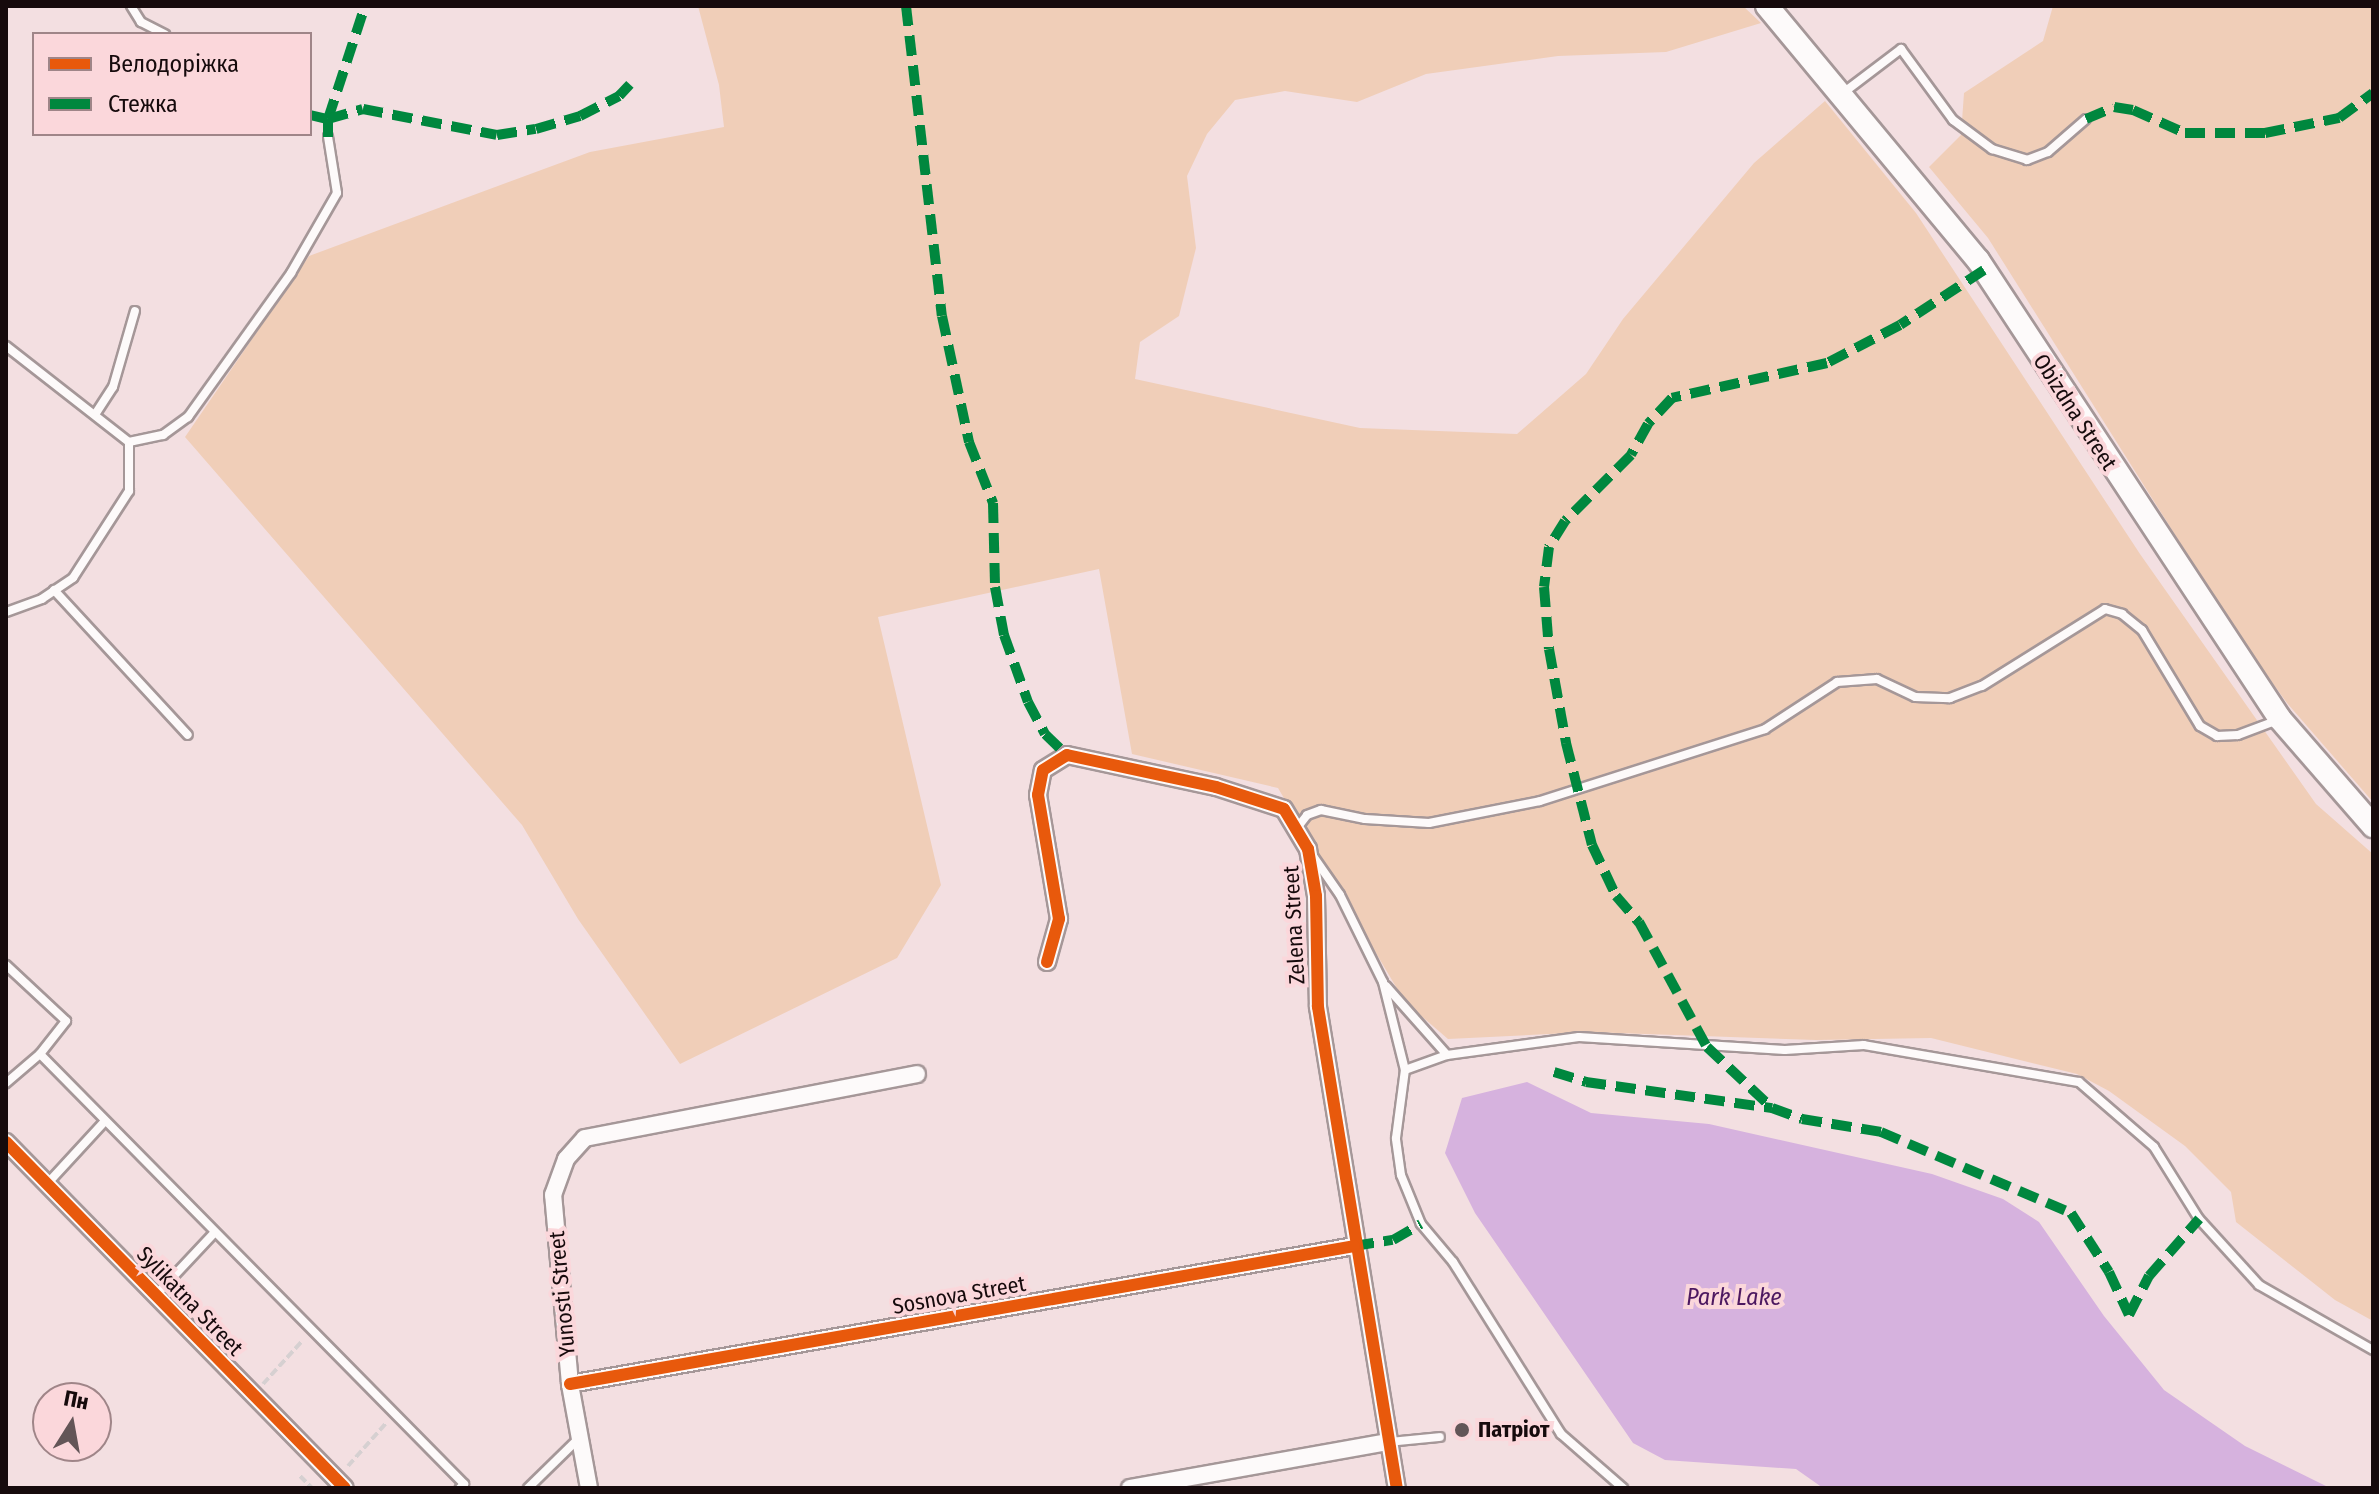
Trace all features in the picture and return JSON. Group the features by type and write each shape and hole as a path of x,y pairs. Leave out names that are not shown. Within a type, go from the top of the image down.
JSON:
{"main road":[{"name":"Obizdna Street","path":"1767,6 1978,260 2280,719 2373,826"}],"street":[{"name":"Zelena Street","path":"1047,962 1059,919 1038,795 1043,770 1067,755 1284,809 1308,849 1316,896 1318,1007 1354,1246 1397,1488"},
{"name":"Yunosti Street","path":"589,1488 570,1384 553,1195 566,1159 585,1138 917,1074"},
{"name":"Sylikatna Street","path":"6,1142 341,1484"},
{"name":"Sosnova Street","path":"570,1384 1354,1246"},
{"path":"1130,1488 1389,1442"}],"lane":[{"path":"131,6 141,22 161,32"},
{"path":"1842,94 1901,49 1953,120 2002,153 2027,160 2048,152 2086,119"},
{"path":"129,442 163,435 188,417 291,273 337,193 328,137"},
{"path":"96,413 113,387 135,311"},
{"path":"6,346 96,413 129,442 129,491 73,578 6,612"},
{"path":"54,590 188,735"},
{"path":"1297,829 1307,815 1321,810 1365,819 1429,823 1540,801 1682,751 1765,729 1837,682 1877,679 1915,697 1950,698 1982,686 2105,609 2122,614 2142,630 2200,726 2217,736 2238,735 2280,719"},
{"path":"1308,849 1340,895 1383,982 1405,1070 1396,1138 1401,1175 1421,1224 1453,1262 1561,1434 1623,1488"},
{"path":"6,965 66,1021 40,1054 6,1083"},
{"path":"1383,982 1447,1055"},
{"path":"1405,1070 1447,1055 1579,1037 1785,1050 1864,1045 2079,1082 2154,1147 2199,1219 2259,1285 2373,1350"},
{"path":"40,1054 464,1487"},
{"path":"47,1184 104,1122"},
{"path":"156,1295 213,1234"},
{"path":"528,1488 580,1436"},
{"path":"1389,1442 1440,1437"}],"path":[{"path":"253,1394 311,1331"},
{"path":"341,1484 394,1414"},
{"path":"300,1476 312,1488"}],"shaded area":[{"path":"698,6 1743,6 1761,23 1666,52 1558,56 1426,74 1357,102 1285,91 1235,100 1207,134 1187,176 1196,248 1179,316 1140,342 1135,379 1360,428 1517,434 1586,374 1623,319 1754,163 1825,101 1916,213 2140,554 2316,804 2373,854 2373,1321 2335,1300 2236,1222 2231,1192 2185,1146 2109,1091 2077,1074 1931,1038 1816,1040 1589,1032 1448,1039 1405,1002 1278,788 1132,754 1099,569 878,617 941,885 897,958 680,1064 578,919 522,825 185,437 309,256 590,152 724,127 719,85"},
{"path":"2053,6 2373,6 2373,802 2287,703 2242,641 1988,238 1929,167 1961,135 1964,93 2043,41"}],"water":[{"name":"Park Lake","path":"1527,1082 1591,1113 1709,1124 1932,1174 2003,1199 2039,1222 2104,1316 2164,1390 2245,1446 2330,1488 1823,1488 1796,1469 1665,1460 1633,1443 1475,1213 1445,1153 1462,1098"}],"marked path":[{"path":"312,115 328,119 365,6"},
{"path":"906,6 942,316 969,442 993,503 995,587 1004,635 1028,702 1045,734 1067,755"},
{"path":"328,137 328,119 363,109 497,135 536,129 580,116 619,96 630,84"},
{"path":"2086,119 2114,107 2133,110 2185,133 2265,133 2339,118 2373,93"},
{"path":"1984,270 1900,325 1827,363 1672,398 1648,424 1631,455 1565,521 1549,547 1544,587 1549,649 1566,743 1592,845 1616,896 1639,922 1707,1047 1772,1108 1802,1119 1881,1132 2071,1213 2109,1272 2129,1315 2149,1276 2199,1219"},
{"path":"1554,1072 1586,1082 1772,1108"},
{"path":"1354,1246 1393,1240 1421,1224"}],"cycle path":[{"path":"1047,962 1059,919 1038,795 1043,770 1067,755 1216,787 1284,809 1308,849 1316,896 1318,1007 1397,1488"},
{"path":"6,1142 345,1488"},
{"path":"570,1384 1354,1246"}],"place":[{"name":"Патріот","path":"1462,1430"}]}
